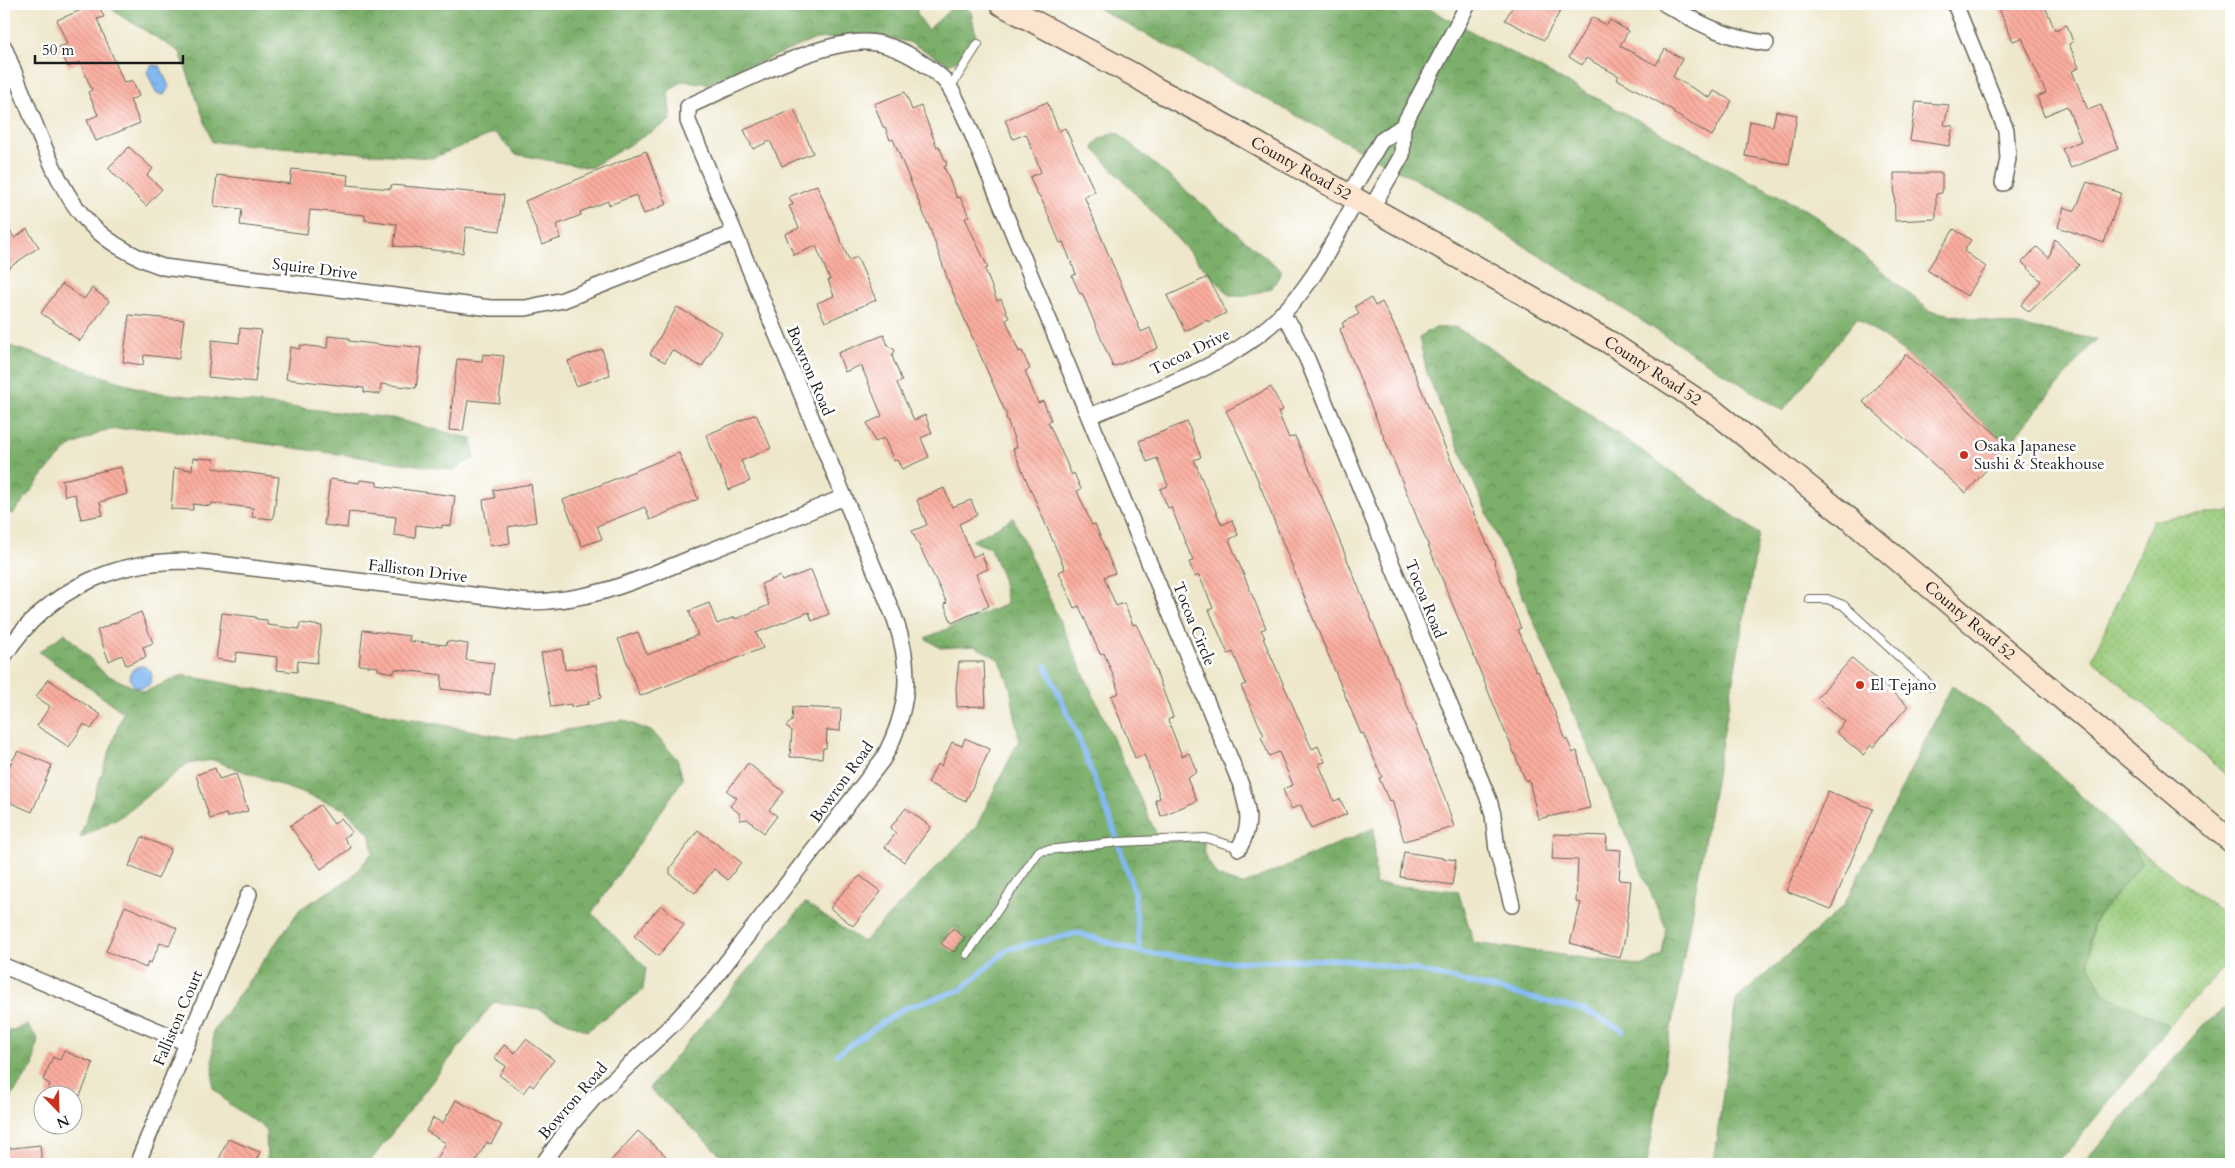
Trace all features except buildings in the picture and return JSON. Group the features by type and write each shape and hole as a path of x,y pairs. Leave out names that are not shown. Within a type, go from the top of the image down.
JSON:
{"main road":[{"name":"County Road 52","path":"1001,4 1134,74 1158,90 1359,200 1609,342 1716,412 1809,486 2231,841"}],"street":[{"path":"1359,200 1402,155 1403,126 1468,4"},
{"path":"1665,4 1702,25 1724,34 1744,40 1766,43"},
{"path":"1955,4 2006,130 2008,159 2003,183"},
{"name":"Bowron Road","path":"543,1164 561,1138 593,1099 674,1023 713,980 870,776 892,741 900,722 906,688 906,660 902,639 688,121 688,107 821,50 843,44 864,42 878,44 911,56 936,72 950,88 968,124 1090,416"},
{"name":"Squire Drive","path":"4,47 54,172 76,209 90,225 112,243 142,260 162,267 184,272 491,308 526,308 564,300 734,233"},
{"path":"1359,200 1381,141 1403,126"},
{"name":"Tocoa Drive","path":"1090,416 1212,365 1250,342 1281,314 1302,291 1359,200"},
{"name":"Tocoa Road","path":"1281,314 1292,327 1308,361 1489,800 1493,815 1497,850 1512,905"},
{"name":"Tocoa Circle","path":"1090,416 1241,785 1248,820 1248,830 1239,848"},
{"name":"Falliston Drive","path":"4,656 25,628 59,598 97,577 138,564 181,560 203,562 529,602 554,602 618,588 844,497"},
{"name":"Falliston Court","path":"140,1157 249,894"},
{"path":"4,966 187,1043"}],"lane":[{"path":"950,88 978,44"},
{"path":"1809,600 1827,599 1843,605 1931,686"},
{"path":"967,954 1039,851 1119,842 1206,838 1239,848"}],"green space":[{"path":"106,4 915,4 918,16 928,30 956,4 961,4 971,12 976,35 963,57 949,64 909,42 877,36 816,39 707,84 682,81 668,92 671,120 590,168 515,154 495,133 432,158 212,142 180,52 118,14"},
{"path":"1090,4 1420,4 1815,215 1930,311 2096,339 2008,445 1906,354 1857,318 1783,411 1446,196"},
{"path":"1116,132 1282,271 1272,288 1247,296 1230,296 1093,148 1099,139"},
{"path":"1455,327 1542,380 1759,534 1647,1164 730,1164 649,1088 805,903 863,942 976,827 1019,740 1010,687 1000,660 975,646 940,648 925,638 1007,604 1001,573 990,548 972,541 1013,518 1160,842 1204,839 1204,854 1217,876 1242,885 1374,828 1375,884 1458,891 1474,943 1644,966 1662,955 1666,928 1427,374 1419,337 1434,328"},
{"path":"4,344 151,392 392,418 472,439 474,458 453,470 151,428 106,430 69,447 47,470 13,514 4,512"},
{"path":"2231,511 2231,779 2092,659 2153,520"},
{"path":"65,633 105,674 144,692 183,675 516,739 623,720 653,732 677,759 683,779 592,913 646,968 643,990 587,1031 538,1009 494,1002 368,1164 267,1164 266,1129 229,1104 213,1088 213,1031 300,909 351,878 373,852 369,833 344,809 213,760 187,764 123,815 80,838 123,712 39,652"},
{"path":"1952,686 1996,716 2130,842 2142,863 2092,924 2089,964 2103,993 2170,1026 2071,1148 2053,1164 1713,1164 1736,1000 1843,907"},
{"path":"2131,844 2231,919 2231,959 2168,1026 2103,993 2088,964 2092,924 2141,863"},
{"path":"2231,1004 2231,1164 2083,1164 2203,1025"},
{"path":"27,1025 38,1039 33,1066 4,1107 4,1033"}],"water":[{"path":"152,65 160,66 169,87 164,95 156,93 147,72"},
{"path":"141,666 151,673 152,677 145,687 141,688 131,681 130,677 137,667"}],"waterway":[{"path":"1046,666 1078,737 1113,827 1134,892 1140,952"},
{"path":"837,1054 904,1008 961,990 1008,949 1078,933 1140,952 1223,962 1339,959 1416,970 1586,1011 1623,1030"}],"place":[{"name":"Osaka Japanese Sushi & Steakhouse","path":"1964,455"},
{"name":"El Tejano","path":"1860,685"}]}
